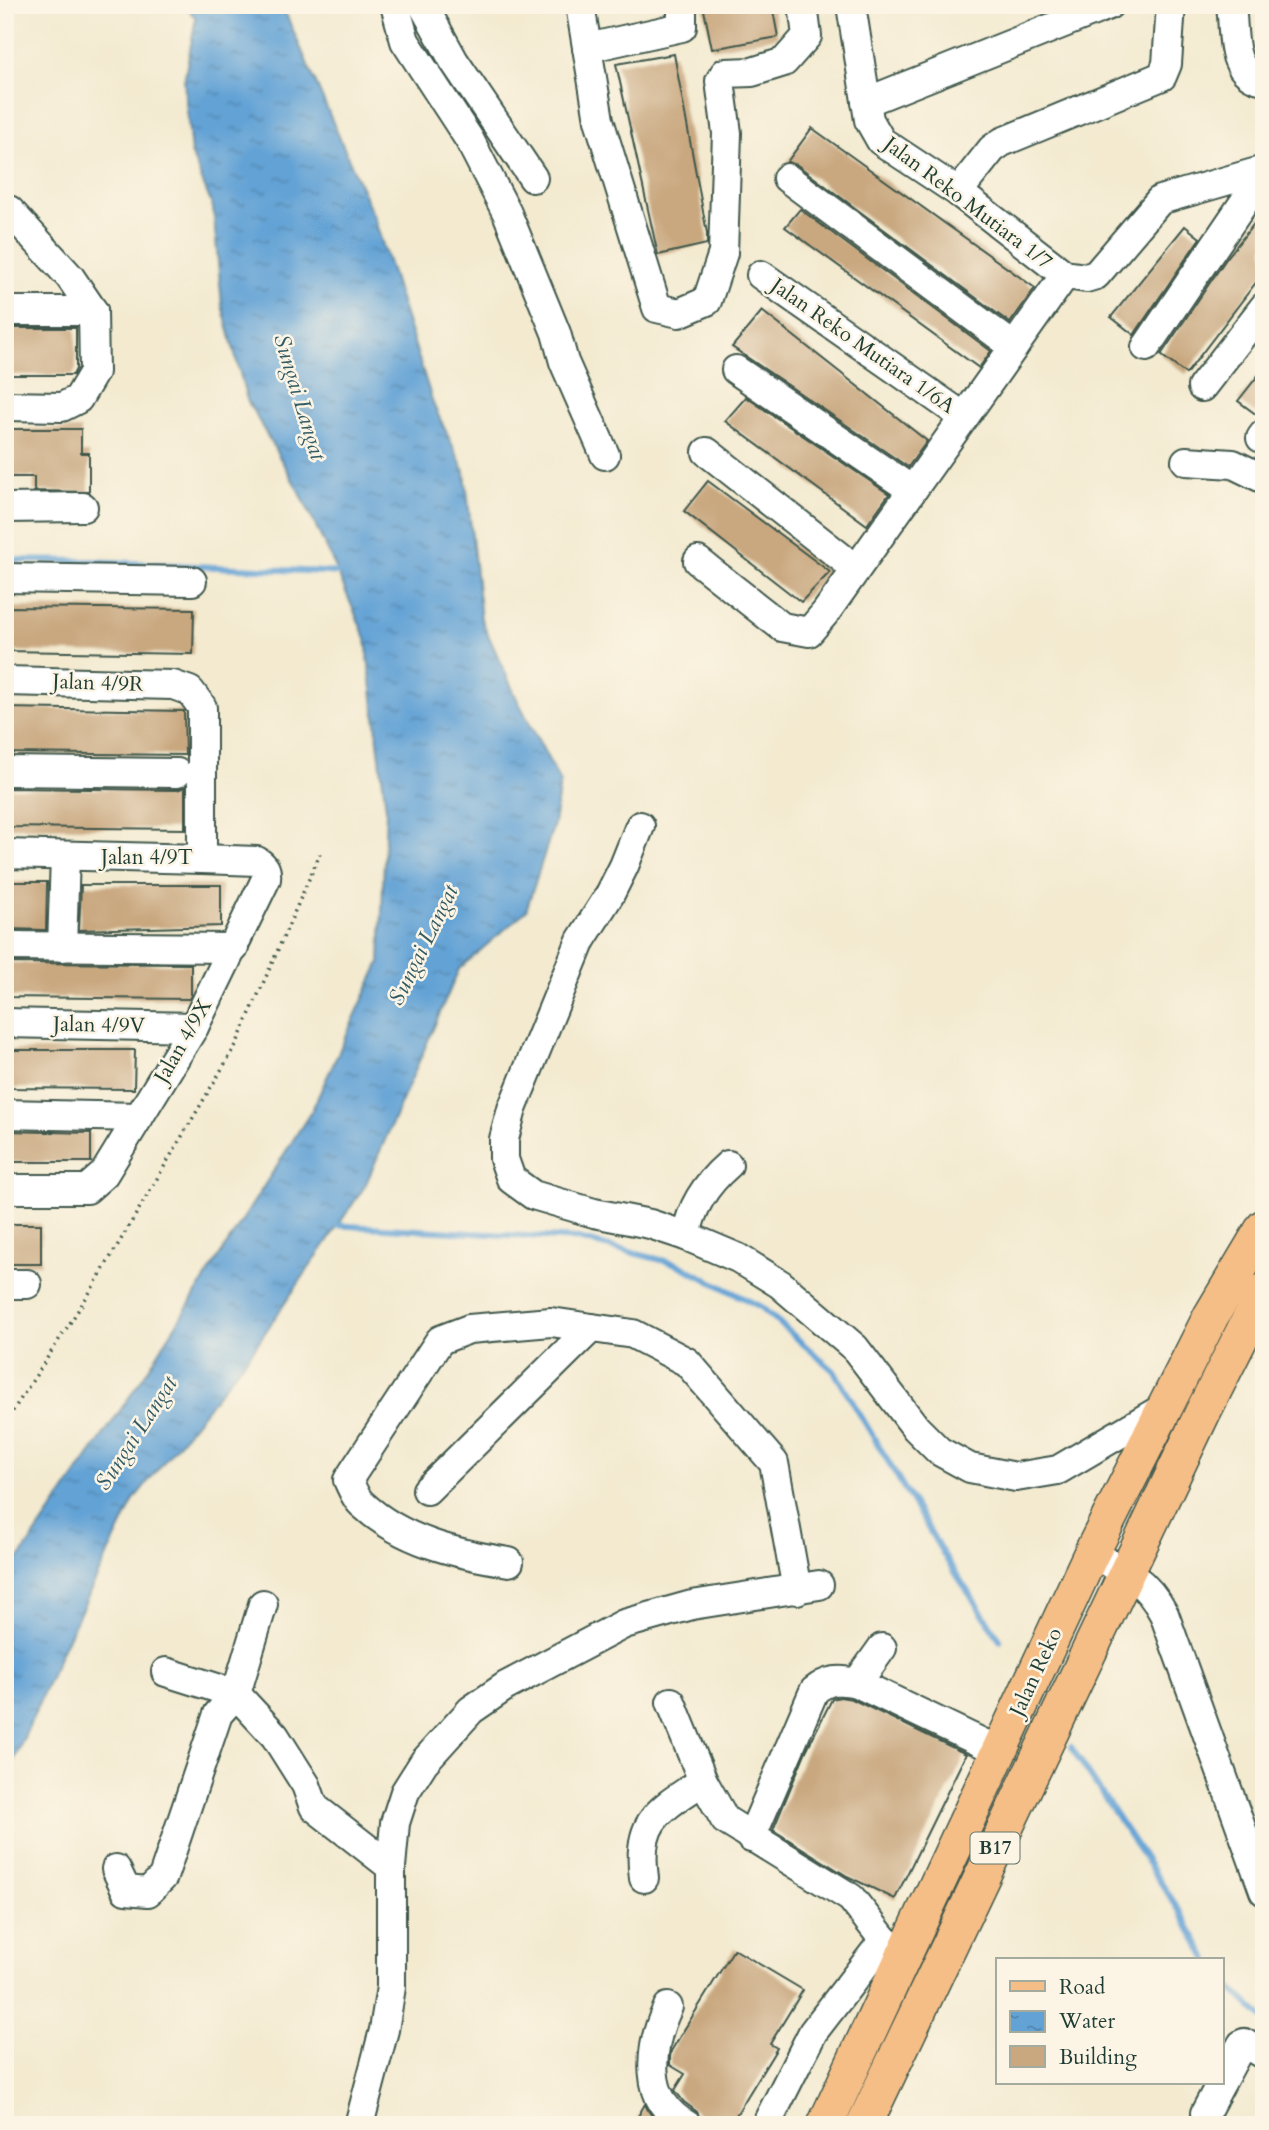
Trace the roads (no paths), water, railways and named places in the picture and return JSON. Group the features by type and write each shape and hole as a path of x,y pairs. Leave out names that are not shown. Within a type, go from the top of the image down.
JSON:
{"main road":[{"name":"Jalan Reko","path":"825,2125 894,1947 999,1751 1091,1553 1211,1316 1264,1227"},
{"name":"Jalan Reko","path":"864,2125 1127,1571 1264,1291"}],"street":[{"path":"395,5 405,41 469,139 508,213 556,333 564,362 605,454"},
{"path":"423,5 454,61 533,178"},
{"path":"580,5 599,120 657,308 679,313 707,301 723,253 727,134 720,80 725,73 752,72 784,62 807,36 803,5"},
{"path":"587,48 682,27 682,5"},
{"name":"Jalan Reko Mutiara 1/7","path":"851,5 869,121 881,141 958,192 1065,275"},
{"path":"866,102 1109,5"},
{"path":"958,192 992,149 1002,142 1162,76 1167,64 1171,5"},
{"path":"1231,5 1233,39 1239,64 1252,78 1264,80"},
{"path":"698,561 782,627 809,632 1065,275 1086,278 1096,275 1160,200 1264,171"},
{"path":"1146,347 1264,171"},
{"path":"787,178 1014,347"},
{"path":"5,209 9,209 70,277 93,311 94,372 78,399 62,407 5,406"},
{"name":"Jalan Reko Mutiara 1/6A","path":"761,275 964,417"},
{"path":"1202,387 1264,307"},
{"path":"5,311 93,311"},
{"path":"736,370 912,490"},
{"path":"707,452 856,569"},
{"path":"1186,461 1233,464 1264,479"},
{"path":"5,508 83,508"},
{"path":"5,578 192,581"},
{"name":"Jalan 4/9R","path":"5,681 173,685 190,691"},
{"name":"Jalan 4/9T","path":"5,854 202,859 202,707 190,691"},
{"path":"5,771 177,773"},
{"path":"640,826 614,886 581,940 512,1109 504,1139 504,1159 511,1179 533,1195 594,1213 650,1224 686,1236 738,1258 780,1284 855,1348 916,1428 939,1451 970,1468 1016,1476 1058,1470 1165,1407"},
{"path":"62,947 65,856"},
{"name":"Jalan 4/9X","path":"5,1189 87,1189 104,1174 194,1027 234,948 267,872 257,861 202,859"},
{"path":"5,946 234,948"},
{"name":"Jalan 4/9V","path":"5,1023 194,1027"},
{"path":"5,1114 139,1117"},
{"path":"686,1236 689,1218 701,1195 728,1165"},
{"path":"359,2125 384,2030 391,1987 391,1867 395,1823 405,1791 424,1762 471,1710 498,1692 624,1625 692,1605 808,1588 774,1462 687,1362 633,1334 551,1322 469,1329 440,1340 348,1480 360,1503 407,1536 472,1557 509,1562"},
{"path":"427,1490 591,1328"},
{"path":"1091,1553 1127,1571 1156,1598 1264,1891"},
{"path":"116,1869 126,1890 148,1892 163,1877 218,1714 236,1694 263,1604"},
{"path":"857,1683 882,1648"},
{"path":"166,1672 236,1694 275,1736 306,1784 314,1807 391,1867"},
{"path":"751,1838 814,1691 820,1685 841,1679 857,1683 999,1751"},
{"path":"671,1702 703,1781 725,1820 851,1898 894,1947 813,2032 766,2125"},
{"path":"644,1878 640,1852 652,1819 703,1781"},
{"path":"668,2007 657,2031 655,2080 660,2101 673,2117 687,2125"},
{"path":"1224,2076 1241,2044 1244,2043 1264,2055"},
{"path":"1205,2113 1220,2084"}],"water":[{"name":"Sungai Langat","path":"185,5 282,5 374,217 434,406 465,472 481,619 517,699 560,782 554,824 526,911 459,969 365,1186 253,1350 135,1498 63,1648 5,1781 5,1579 145,1374 312,1110 380,962 386,809 366,639 301,495 247,400 222,305 213,208 191,153 184,81 196,18"}],"waterway":[{"path":"5,560 90,561 346,573"},
{"path":"332,1225 578,1239 677,1264 761,1307 834,1371 947,1560 1000,1640"},
{"path":"1071,1747 1179,1910 1207,1958"},
{"path":"1224,1981 1264,2019"}]}
